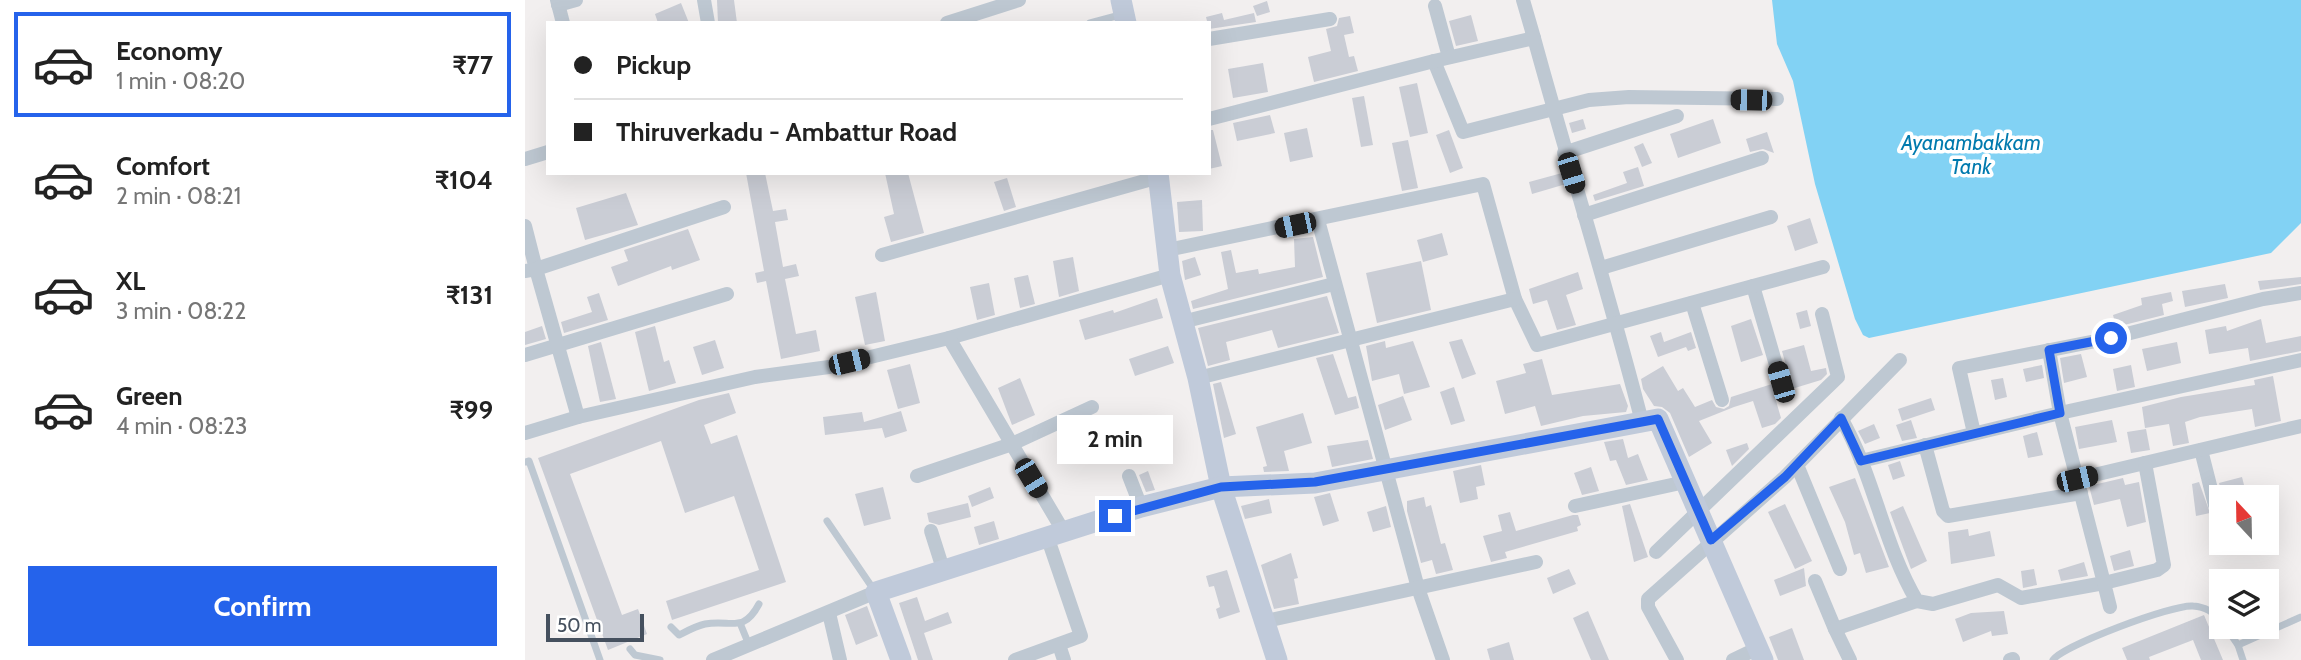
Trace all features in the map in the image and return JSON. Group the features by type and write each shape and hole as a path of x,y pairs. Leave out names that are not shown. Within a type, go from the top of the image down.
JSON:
{"street":[{"path":"563,21 558,2 576,0"},
{"path":"704,0 708,21"},
{"path":"953,21 1019,0"},
{"path":"1523,0 1564,153 1601,268 1642,422"},
{"path":"1435,6 1449,57"},
{"path":"1211,39 1330,19"},
{"path":"1211,118 1449,57 1534,38"},
{"path":"1434,61 1463,132 1553,108 1621,97 1777,99"},
{"path":"1564,153 1677,116"},
{"path":"525,159 546,153"},
{"path":"1584,215 1762,158"},
{"path":"882,255 1158,175 1171,275 1198,378 1221,487 1277,660"},
{"path":"1167,250 1483,184 1515,299 1534,343 1539,346 1823,267"},
{"path":"531,270 725,207"},
{"path":"1601,268 1771,217"},
{"path":"1318,220 1418,588 1443,660"},
{"path":"525,226 531,270 558,346 578,417"},
{"path":"525,433 578,417 755,377 829,367 949,338 1171,275"},
{"path":"1182,322 1334,284"},
{"path":"1753,286 1781,382"},
{"path":"1974,433 1959,368 2111,338 2263,299 2301,293"},
{"path":"525,355 727,294"},
{"path":"1198,378 1515,299"},
{"path":"1692,303 1722,400"},
{"path":"1656,552 1838,377 1822,314"},
{"path":"949,338 1011,444 1056,536 1081,633 1079,638 1015,660"},
{"path":"2049,350 2060,413 2110,607"},
{"path":"1677,660 1647,600 1797,465 1901,360"},
{"path":"1861,461 2060,413 2301,360"},
{"path":"917,475 1011,444 1092,407"},
{"path":"1841,418 1861,461 1905,582 1917,601"},
{"path":"713,660 876,592 1141,507 1221,487 1315,482 1658,419 1760,654 1733,660"},
{"path":"1925,446 1943,511 1948,516 2079,486 2145,463 2301,426"},
{"path":"2201,450 2210,485"},
{"path":"1835,629 1917,601 1933,604 1998,585 2021,598 2157,570 2164,565 2145,463"},
{"path":"1797,465 1840,569"},
{"path":"1129,476 1141,507"},
{"path":"1574,506 1685,482"},
{"path":"931,531 944,572"},
{"path":"1266,621 1536,562"},
{"path":"1815,581 1850,660"},
{"path":"876,592 901,660"},
{"path":"829,613 841,660"},
{"path":"1059,645 1064,660"}],"lane":[{"path":"1097,21 1124,12"},
{"path":"525,462 529,461 600,660"},
{"path":"827,521 876,592"},
{"path":"671,627 679,635 707,623 740,623 752,617 759,604"},
{"path":"2053,660 2112,630 2175,606 2205,607 2209,610"},
{"path":"2238,645 2301,617"},
{"path":"740,623 750,645"},
{"path":"2234,639 2243,660"},
{"path":"630,649 635,655 660,660"}],"water":[{"name":"Ayanambakkam Tank","path":"1772,0 2301,0 2301,223 2271,253 1869,338 1863,335 1855,319 1815,184 1793,81 1777,44"}],"building":[{"path":"717,0 734,0 737,21 718,21"},
{"path":"1267,1 1270,12 1257,16 1253,6"},
{"path":"681,3 688,21 657,21 655,14"},
{"path":"1222,13 1224,20 1254,13 1256,22 1211,29 1211,21 1207,21 1206,17"},
{"path":"1471,15 1478,41 1456,46 1449,21"},
{"path":"1350,16 1354,33 1344,35 1349,57 1354,56 1358,71 1314,82 1308,57 1331,51 1326,29 1337,26 1339,18"},
{"path":"1263,63 1268,92 1233,98 1228,69"},
{"path":"1417,83 1428,133 1410,137 1399,87"},
{"path":"1364,96 1373,145 1361,147 1352,98"},
{"path":"1270,115 1275,133 1237,141 1233,123"},
{"path":"1583,119 1586,129 1572,133 1569,123"},
{"path":"1713,119 1721,143 1678,158 1670,134"},
{"path":"1307,128 1313,157 1290,162 1284,133"},
{"path":"1211,130 1213,130 1222,166 1211,169"},
{"path":"1449,130 1463,168 1450,173 1436,135"},
{"path":"1767,132 1774,153 1763,149 1750,152 1746,139"},
{"path":"1408,140 1418,188 1402,191 1392,143"},
{"path":"1643,143 1652,163 1642,167 1634,147"},
{"path":"1638,167 1644,186 1595,201 1593,195 1627,183 1623,172"},
{"path":"1562,173 1566,184 1532,194 1529,182"},
{"path":"746,175 765,175 773,211 786,209 788,220 775,222 783,267 796,264 799,276 785,279 796,334 816,330 820,351 781,359 766,281 757,283 755,273 764,271"},
{"path":"885,175 909,175 924,233 891,242 884,217 894,214"},
{"path":"1007,178 1016,207 1004,211 994,182"},
{"path":"626,193 638,225 585,240 576,208"},
{"path":"1202,200 1203,231 1179,232 1177,202"},
{"path":"1810,218 1818,243 1795,251 1787,226"},
{"path":"688,229 700,260 672,270 671,266 618,286 611,267 628,261 624,250"},
{"path":"1442,233 1448,255 1423,262 1417,240"},
{"path":"1313,237 1323,277 1193,309 1191,301 1228,289 1221,252 1231,250 1236,273 1258,269 1259,274 1295,267 1294,239"},
{"path":"1073,257 1079,291 1059,297 1053,261"},
{"path":"1195,257 1201,275 1185,280 1182,261"},
{"path":"1421,261 1431,310 1377,323 1366,273"},
{"path":"1578,272 1583,289 1566,295 1576,325 1557,330 1547,300 1533,304 1529,289"},
{"path":"1028,275 1035,304 1020,308 1014,278"},
{"path":"2301,277 2301,284 2260,290 2258,281"},
{"path":"989,283 995,315 977,320 970,287"},
{"path":"2225,284 2228,298 2185,307 2182,291"},
{"path":"876,292 885,341 865,345 855,297"},
{"path":"2171,292 2173,301 2162,304 2164,315 2116,327 2113,315 2142,305 2141,298"},
{"path":"599,293 608,320 564,333 561,322 592,312 587,297"},
{"path":"1327,296 1339,333 1278,348 1272,330 1226,342 1230,360 1208,366 1198,328"},
{"path":"1157,298 1163,318 1085,340 1079,320 1113,310 1114,313"},
{"path":"1807,310 1811,326 1800,329 1796,313"},
{"path":"1751,319 1763,355 1741,362 1731,326"},
{"path":"2261,319 2266,343 2301,336 2301,351 2250,361 2248,348 2209,354 2205,330 2226,326 2227,331"},
{"path":"542,326 546,339 525,345 525,332"},
{"path":"655,326 664,362 669,360 676,383 649,391 635,332"},
{"path":"1661,332 1664,342 1691,332 1696,348 1688,351 1686,347 1658,357 1650,336"},
{"path":"1462,339 1476,374 1462,379 1449,342"},
{"path":"715,340 724,368 702,375 693,347"},
{"path":"1385,341 1386,348 1413,341 1430,387 1404,394 1399,374 1372,381 1366,346"},
{"path":"601,342 616,399 600,402 588,346"},
{"path":"2177,342 2181,363 2147,371 2142,349"},
{"path":"1804,345 1811,371 1826,368 1827,374 1821,380 1785,391 1790,380 1782,351"},
{"path":"1168,346 1174,363 1135,376 1129,359"},
{"path":"1333,354 1348,398 1356,396 1359,408 1335,415 1316,358"},
{"path":"2081,354 2087,377 2064,383 2060,358"},
{"path":"1542,359 1552,395 1620,384 1628,406 1626,412 1583,416 1541,426 1535,406 1505,414 1496,381 1526,373 1523,364"},
{"path":"910,364 920,403 898,409 887,370"},
{"path":"2042,365 2044,378 2026,382 2023,369"},
{"path":"2131,365 2135,387 2117,391 2113,369"},
{"path":"1663,366 1678,391 1683,388 1695,407 1712,400 1716,407 1724,409 1729,406 1731,397 1772,384 1775,389 1783,391 1774,394 1781,418 1775,424 1762,428 1753,401 1699,421 1712,443 1689,457 1670,413 1662,407 1654,406 1643,389 1641,379"},
{"path":"2273,376 2281,421 2255,427 2252,409 2200,417 2185,422 2189,443 2173,446 2169,424 2145,428 2142,407 2181,397 2255,385 2254,380"},
{"path":"1020,378 1035,415 1012,425 998,388"},
{"path":"2003,378 2007,397 1995,400 1991,380"},
{"path":"1221,382 1236,434 1224,438 1213,384"},
{"path":"1454,387 1465,421 1451,425 1440,392"},
{"path":"729,393 736,413 704,425 711,444 737,435 786,582 672,620 666,601 759,570 734,496 685,513 661,441 570,474 622,615 638,609 647,634 608,650 538,458 699,400"},
{"path":"1403,396 1412,420 1385,430 1378,405"},
{"path":"1931,398 1935,410 1902,421 1898,409"},
{"path":"901,411 907,431 885,438 882,428 825,435 823,417 862,412 864,422"},
{"path":"1303,413 1312,443 1284,451 1289,471 1264,472 1263,467 1267,466 1256,427"},
{"path":"1911,420 1917,438 1902,441 1896,425"},
{"path":"2112,420 2117,442 2079,449 2075,427"},
{"path":"1874,424 1880,438 1865,444 1858,431"},
{"path":"2146,429 2150,450 2131,453 2127,432"},
{"path":"1078,431 1083,445 1114,433 1120,448 1095,459 1093,453 1061,464 1058,456 1063,454 1058,438"},
{"path":"2037,432 2043,455 2028,458 2023,436"},
{"path":"1623,439 1628,458 1638,454 1648,480 1626,485 1616,460 1610,461 1604,442"},
{"path":"1368,440 1373,459 1332,467 1327,446"},
{"path":"1747,443 1749,449 1732,466 1726,450"},
{"path":"1900,461 1905,476 1893,480 1888,465"},
{"path":"1481,465 1485,485 1476,487 1478,499 1460,503 1453,471"},
{"path":"1591,467 1599,491 1582,495 1574,473"},
{"path":"1148,471 1155,490 1146,492 1139,475"},
{"path":"2242,477 2244,485 2220,485"},
{"path":"1855,478 1889,567 1866,573 1860,553 1854,555 1845,522 1829,487"},
{"path":"2123,478 2125,485 2139,482 2146,522 2127,527 2120,499 2094,505 2089,486"},
{"path":"2199,482 2209,513 2196,516 2192,484"},
{"path":"883,487 891,519 864,526 855,494"},
{"path":"990,487 994,498 972,507 968,496"},
{"path":"1330,493 1339,521 1323,526 1314,497"},
{"path":"1424,497 1426,507 1431,505 1441,544 1445,543 1453,570 1436,574 1432,560 1421,563 1407,511 1407,501"},
{"path":"1269,499 1272,513 1245,519 1241,506"},
{"path":"968,503 971,517 939,525 929,522 927,513"},
{"path":"1630,504 1648,557 1634,562 1622,506"},
{"path":"1785,504 1812,561 1795,569 1768,512"},
{"path":"1386,506 1391,527 1373,532 1367,512"},
{"path":"1903,506 1927,561 1911,569 1890,512"},
{"path":"1510,512 1516,531 1573,515 1578,515 1581,525 1577,527 1578,531 1505,552 1507,558 1491,562 1483,536 1502,531 1498,515"},
{"path":"994,521 999,539 979,545 974,527"},
{"path":"1968,529 1969,536 1990,531 1995,556 1951,564 1948,532"},
{"path":"2130,550 2134,566 2114,571 2110,556"},
{"path":"1291,553 1298,578 1294,579 1299,604 1274,609 1261,565"},
{"path":"2084,562 2088,576 2061,581 2058,570"},
{"path":"1804,568 1806,586 1780,596 1774,580"},
{"path":"1569,569 1576,584 1553,594 1547,578"},
{"path":"2034,569 2037,585 2023,588 2021,571"},
{"path":"1227,570 1240,612 1219,619 1216,609 1220,607 1214,586 1209,587 1206,576"},
{"path":"917,597 925,621 948,612 952,623 924,633 933,660 918,660 899,603"},
{"path":"867,606 878,636 856,645 845,615"},
{"path":"1588,611 1609,660 1591,660 1573,618"},
{"path":"2004,611 2008,634 1992,636 1991,631 1963,642 1955,619 1971,613"},
{"path":"2204,615 2209,627 2209,639 2214,639 2223,660 2201,660 2193,640 2149,657 2150,660 2127,660 2122,648"},
{"path":"1792,628 1804,660 1778,660 1769,637"},
{"path":"1509,642 1514,660 1490,660 1487,649"}],"route":[{"path":"1115,516 1221,487 1315,482 1658,419 1711,540 1785,477 1841,418 1861,461 2060,413 2049,350 2111,338"}]}
